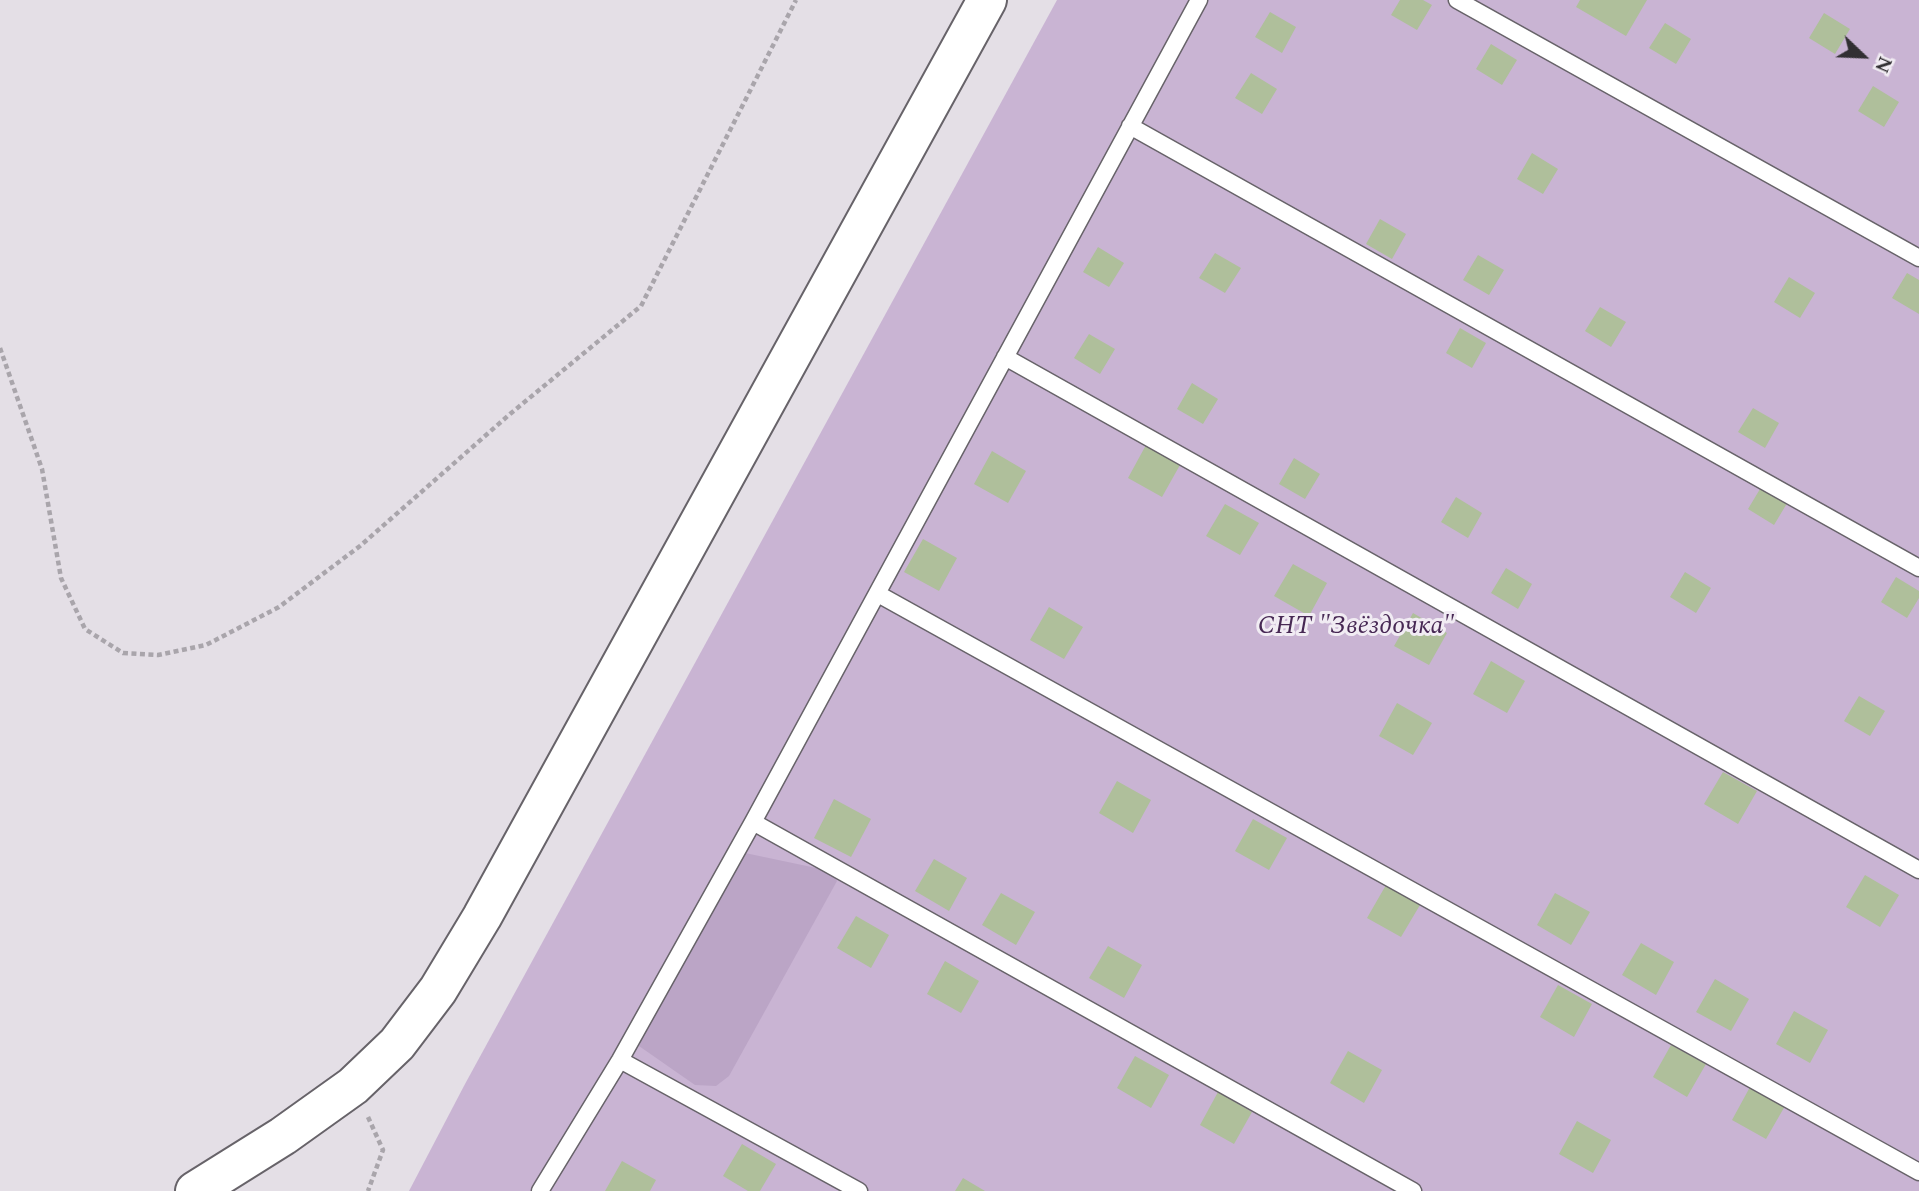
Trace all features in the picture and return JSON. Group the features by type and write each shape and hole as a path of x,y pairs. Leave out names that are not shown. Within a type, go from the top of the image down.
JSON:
{"street":[{"path":"195,1191 283,1136 353,1086 397,1044 430,1001 482,917 987,0"}],"lane":[{"path":"540,1191 620,1060 753,822 1199,0"},
{"path":"1457,0 1919,258"},
{"path":"1130,126 1919,568"},
{"path":"1005,357 1919,870"},
{"path":"878,594 1919,1172"},
{"path":"753,822 1413,1191"},
{"path":"620,1060 859,1191"}],"path":[{"path":"0,348 42,469 61,578 85,629 122,653 158,655 206,645 279,607 360,546 510,414 641,306 796,0"},
{"path":"353,1086 383,1150 369,1191"}],"green space":[{"name":"СНТ \"Звёздочка\"","path":"1057,0 1919,0 1919,1191 409,1191"}],"shaded area":[{"path":"745,853 821,869 832,874 837,881 729,1076 716,1086 695,1085 639,1046 644,1029"}],"building":[{"path":"1400,0 1423,0 1432,5 1417,30 1391,15"},
{"path":"1580,0 1647,0 1626,36 1576,7"},
{"path":"1270,12 1296,27 1282,53 1255,37"},
{"path":"1824,13 1850,29 1835,54 1809,38"},
{"path":"1665,23 1691,39 1676,64 1649,48"},
{"path":"1491,44 1517,60 1502,85 1476,69"},
{"path":"1251,73 1277,89 1262,114 1235,98"},
{"path":"1873,86 1899,102 1884,127 1858,111"},
{"path":"1532,153 1558,169 1543,194 1517,179"},
{"path":"1380,219 1406,234 1392,259 1366,244"},
{"path":"1098,247 1124,263 1109,287 1083,272"},
{"path":"1215,253 1241,268 1225,293 1199,278"},
{"path":"1478,255 1504,270 1489,295 1463,280"},
{"path":"1907,273 1919,280 1919,314 1892,298"},
{"path":"1789,277 1815,293 1800,318 1774,302"},
{"path":"1600,307 1626,322 1611,347 1585,331"},
{"path":"1460,328 1486,343 1472,368 1446,353"},
{"path":"1089,334 1115,349 1100,374 1074,358"},
{"path":"1192,383 1218,399 1203,424 1177,409"},
{"path":"1753,408 1779,423 1765,448 1738,432"},
{"path":"1146,445 1180,465 1162,497 1128,478"},
{"path":"992,451 1026,471 1008,503 974,484"},
{"path":"1294,458 1320,474 1305,499 1279,484"},
{"path":"1763,484 1789,500 1774,525 1748,509"},
{"path":"1456,497 1482,513 1468,538 1441,522"},
{"path":"1225,504 1259,523 1240,555 1206,536"},
{"path":"923,539 957,558 939,591 904,572"},
{"path":"1293,564 1327,583 1309,616 1274,596"},
{"path":"1506,568 1532,584 1518,609 1491,593"},
{"path":"1685,572 1711,588 1696,613 1670,597"},
{"path":"1896,577 1919,591 1919,598 1907,618 1881,602"},
{"path":"1049,607 1083,627 1064,659 1030,640"},
{"path":"1413,613 1447,633 1429,665 1394,646"},
{"path":"1491,661 1525,681 1507,713 1473,694"},
{"path":"1859,696 1885,711 1870,736 1844,721"},
{"path":"1397,703 1432,723 1413,755 1379,736"},
{"path":"1723,772 1757,791 1738,824 1704,804"},
{"path":"1117,781 1151,800 1133,833 1099,813"},
{"path":"834,799 871,819 851,857 814,838"},
{"path":"1253,819 1287,838 1269,870 1235,851"},
{"path":"934,859 967,878 949,911 915,891"},
{"path":"1865,875 1899,895 1880,927 1846,907"},
{"path":"1386,885 1420,905 1401,937 1367,918"},
{"path":"1001,893 1035,912 1016,945 982,925"},
{"path":"1555,893 1590,912 1571,945 1537,925"},
{"path":"856,916 889,935 871,968 837,948"},
{"path":"1641,943 1674,962 1656,995 1622,975"},
{"path":"1108,946 1142,965 1124,998 1089,978"},
{"path":"945,961 979,981 961,1013 927,994"},
{"path":"1715,979 1749,999 1731,1031 1696,1012"},
{"path":"1558,985 1592,1004 1574,1037 1540,1017"},
{"path":"1794,1011 1828,1030 1810,1063 1776,1044"},
{"path":"1671,1045 1706,1064 1687,1097 1653,1077"},
{"path":"1348,1051 1382,1070 1364,1103 1330,1083"},
{"path":"1135,1056 1169,1075 1151,1108 1117,1088"},
{"path":"1750,1087 1785,1106 1766,1139 1732,1120"},
{"path":"1218,1092 1252,1112 1234,1144 1200,1125"},
{"path":"1577,1121 1611,1140 1593,1173 1559,1154"},
{"path":"742,1144 776,1164 760,1191 748,1191 723,1176"},
{"path":"622,1161 656,1180 650,1191 605,1191"},
{"path":"963,1178 985,1191 955,1191"}]}
